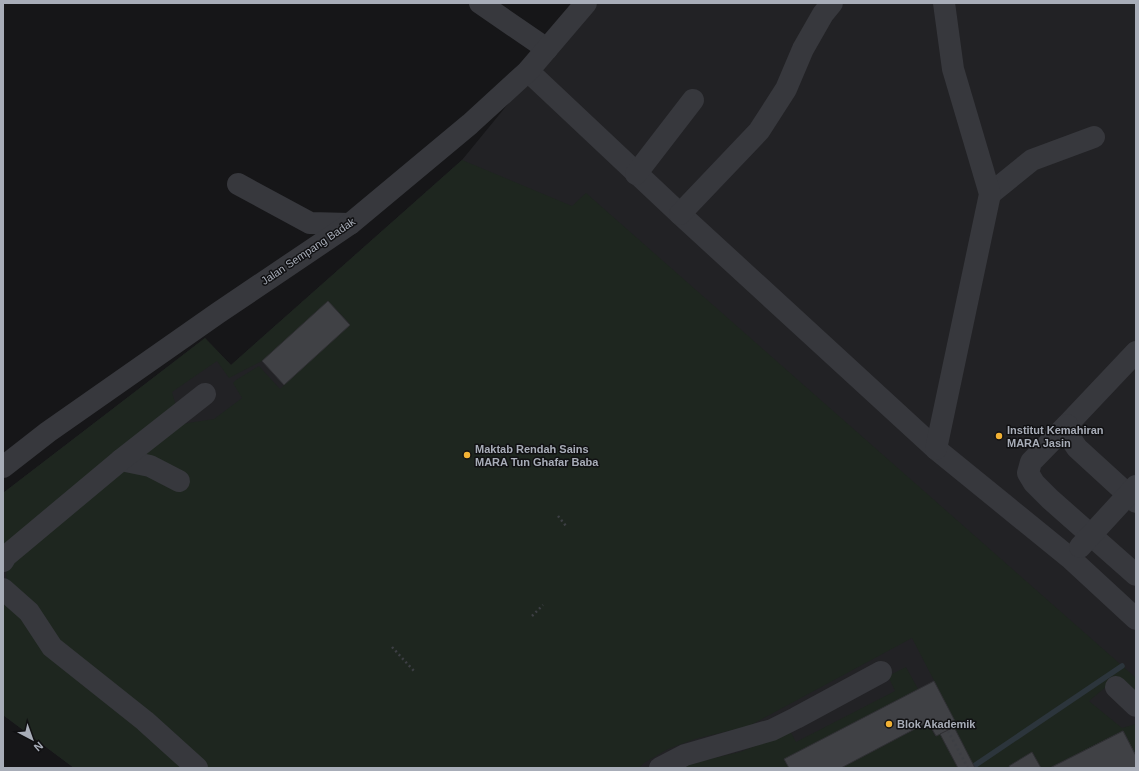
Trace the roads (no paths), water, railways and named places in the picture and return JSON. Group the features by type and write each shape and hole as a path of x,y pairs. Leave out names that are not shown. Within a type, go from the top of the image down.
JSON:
{"street":[{"path":"480,3 547,49"},
{"name":"Jalan Sempang Badak","path":"3,467 48,432 218,313 350,224 470,124 528,71 586,3"},
{"path":"680,214 759,131 786,89 803,50 823,14 832,3"},
{"path":"936,449 990,194 953,69 944,3"},
{"path":"528,71 636,174 936,449 1070,558 1136,619"},
{"path":"636,174 692,100"},
{"path":"990,194 1032,160 1094,137"},
{"path":"238,184 310,223 350,224"},
{"path":"1136,352 1031,462 1028,473 1034,483 1136,575"},
{"path":"3,561 6,556 121,460 205,394"},
{"path":"1067,425 1071,439 1077,448 1133,494 1070,558"},
{"path":"121,460 150,466 180,481"},
{"path":"3,589 30,612 52,647 145,721 197,768"},
{"path":"660,768 685,755 772,730 881,672"},
{"path":"1116,687 1136,706"}],"waterway":[{"path":"971,768 1122,666"}],"place":[{"name":"Institut Kemahiran MARA Jasin","path":"999,436"},
{"name":"Maktab Rendah Sains MARA Tun Ghafar Baba","path":"467,455"},
{"name":"Blok Akademik","path":"889,724"}]}
